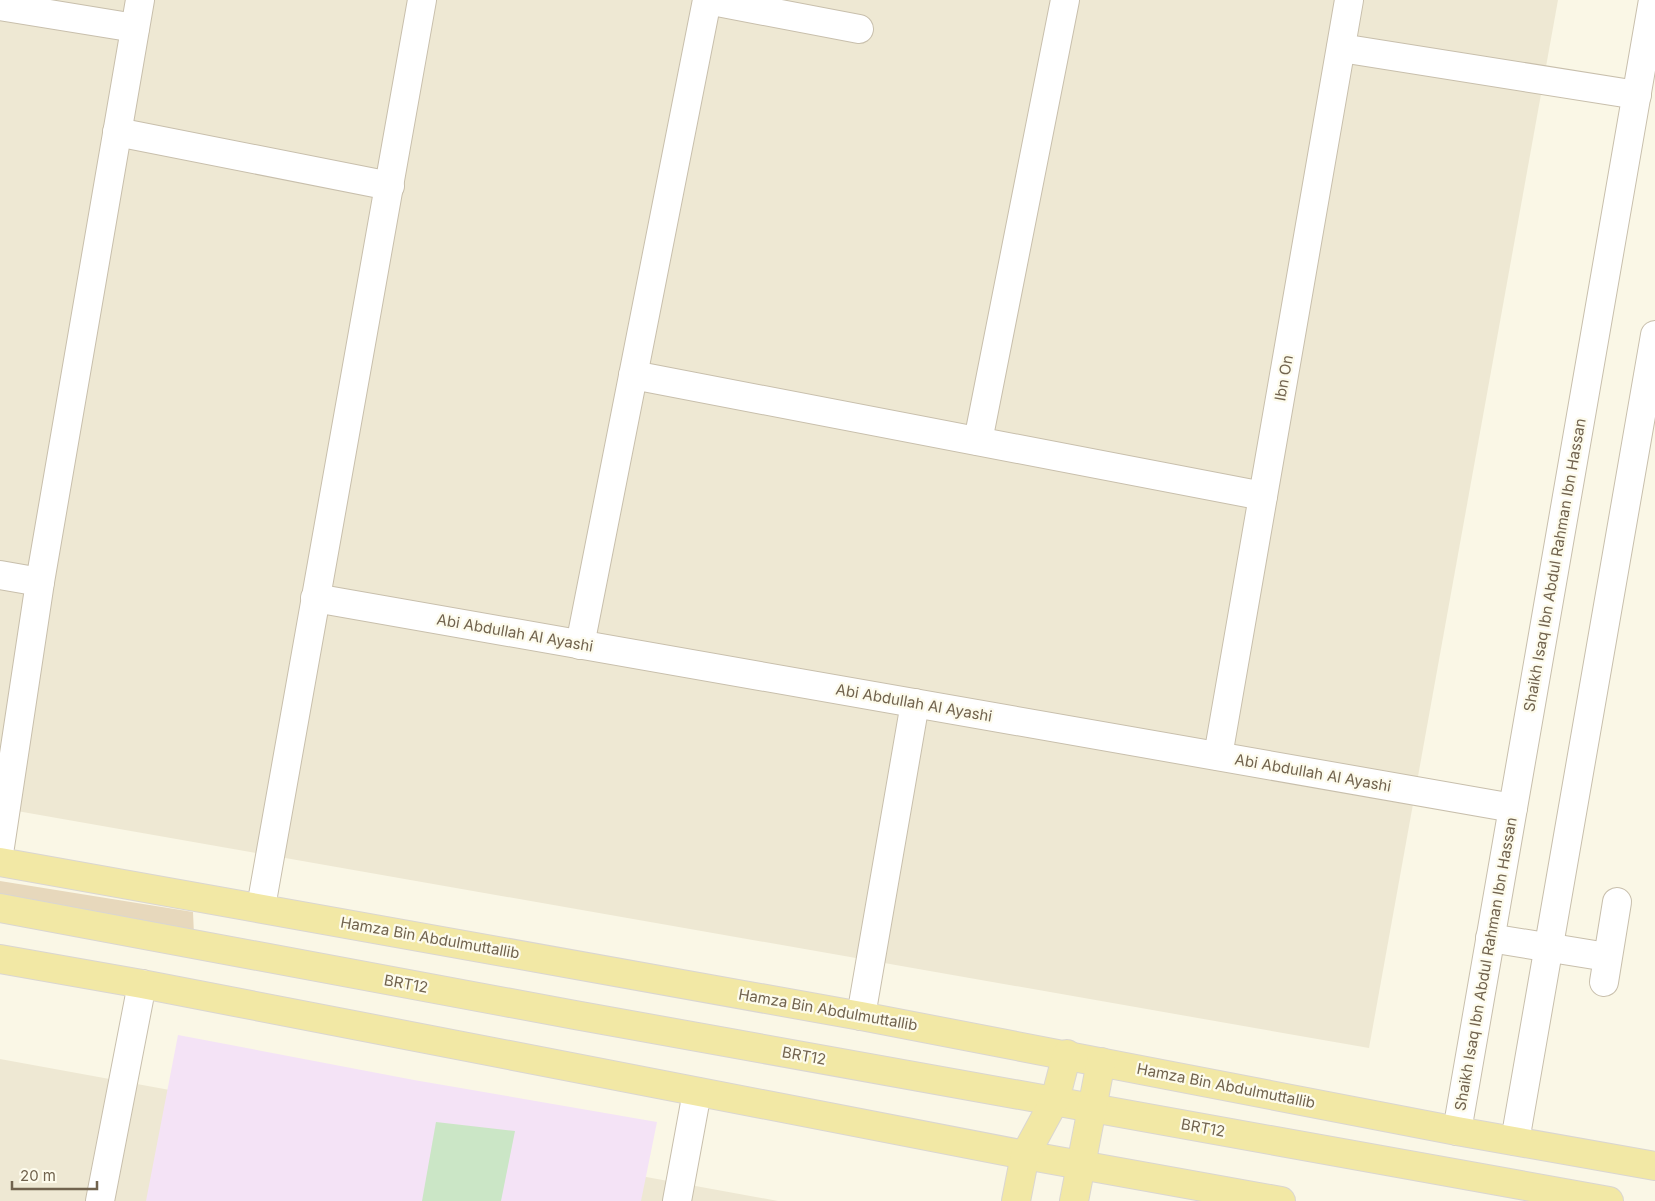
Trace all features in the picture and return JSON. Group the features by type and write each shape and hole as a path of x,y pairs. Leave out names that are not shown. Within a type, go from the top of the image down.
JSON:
{"main road":[{"name":"Hamza Bin Abdulmuttallib","path":"0,862 261,907 1067,1054 1457,1131 1655,1166"},
{"name":"BRT12","path":"0,908 575,1015 1609,1201"},
{"path":"0,959 142,984 1025,1155 1281,1201"},
{"path":"1016,1201 1025,1155 1055,1100 1067,1054"},
{"path":"1074,1201 1101,1062"}],"street":[{"path":"0,847 40,582 140,0"},
{"path":"261,907 422,0"},
{"path":"580,645 707,0 859,30"},
{"path":"978,441 1065,0"},
{"name":"Ibn On","path":"1218,756 1349,0"},
{"name":"Shaikh Isaq Ibn Abdul Rahman Ibn Hassan","path":"1457,1131 1654,0"},
{"path":"0,6 135,28"},
{"path":"1341,48 1637,95"},
{"path":"117,132 390,186"},
{"path":"1515,1141 1649,401 1655,335"},
{"path":"633,375 1263,496"},
{"path":"0,575 40,582"},
{"name":"Abi Abdullah Al Ayashi","path":"315,598 1513,808"},
{"path":"860,1016 915,703"},
{"path":"1490,938 1549,947 1605,970 1617,902"},
{"path":"100,1201 142,984"},
{"path":"677,1201 697,1092"}],"shaded area":[{"path":"0,0 1558,0 1369,1048 0,808"},
{"path":"178,1035 414,1080 657,1122 641,1201 146,1201"},
{"path":"0,1059 778,1201 0,1201"}],"green space":[{"path":"436,1122 515,1131 501,1201 422,1201"}],"building":[{"path":"0,881 193,912 194,935 0,906"}]}
